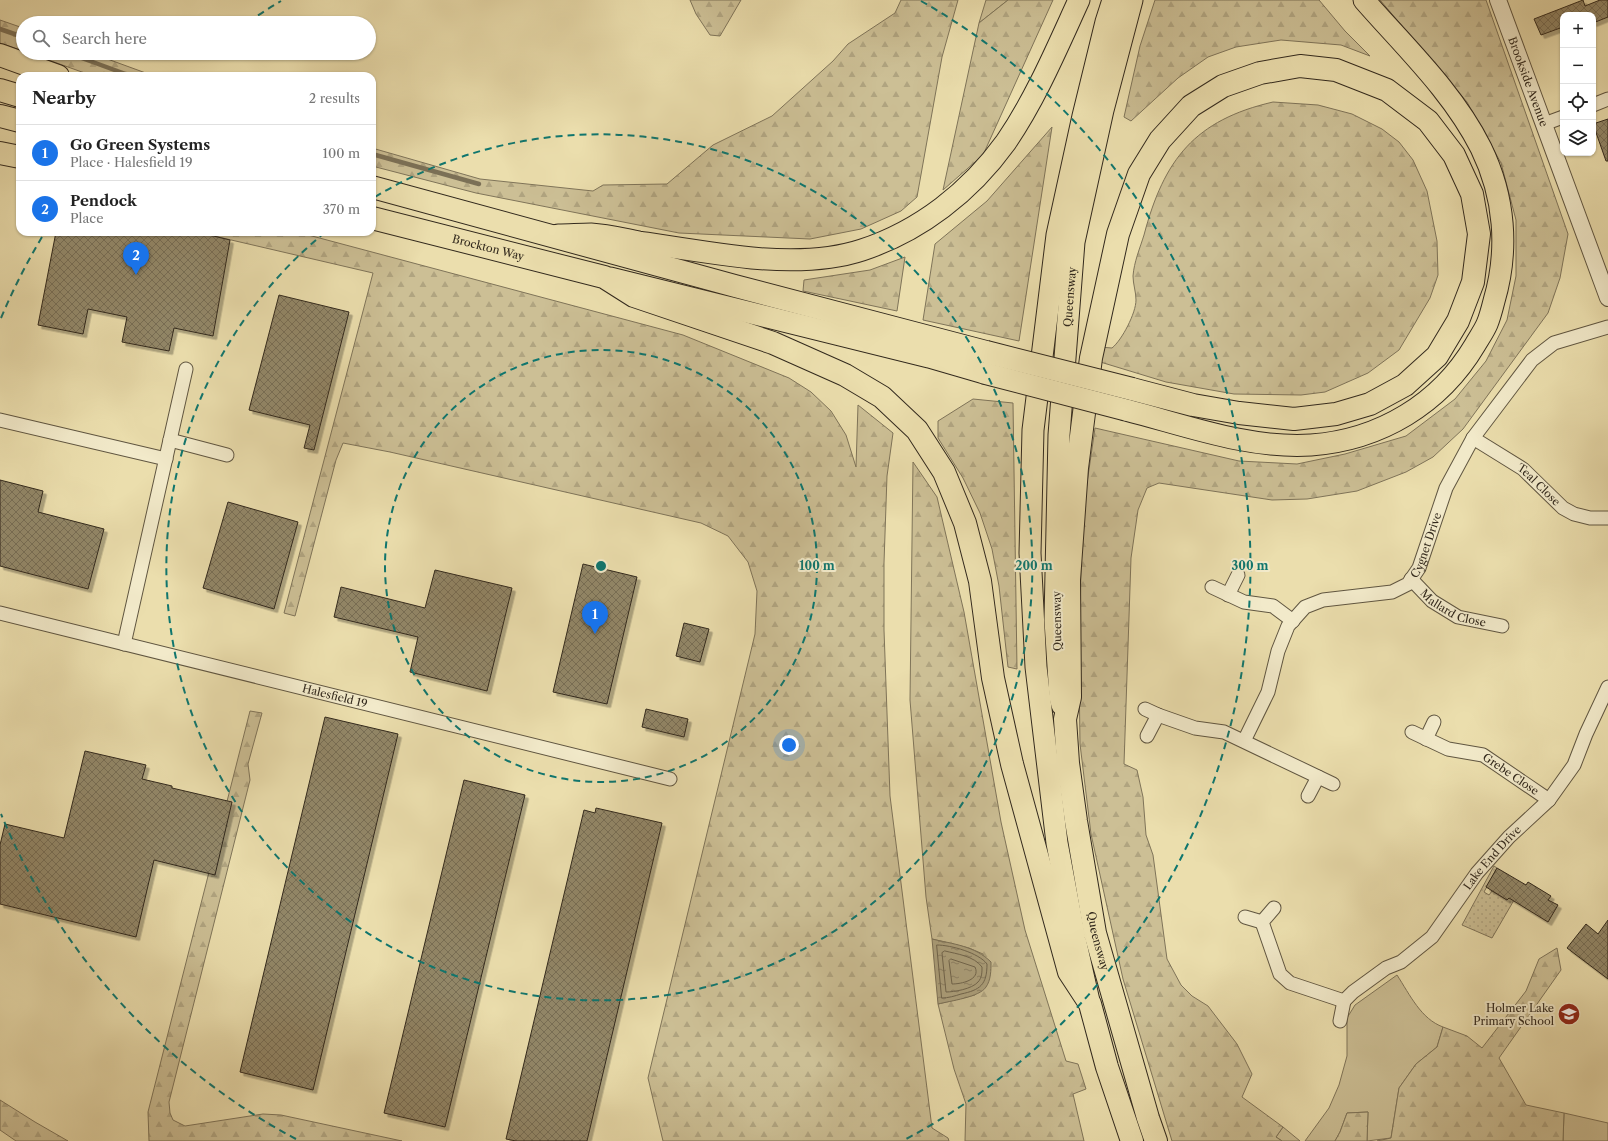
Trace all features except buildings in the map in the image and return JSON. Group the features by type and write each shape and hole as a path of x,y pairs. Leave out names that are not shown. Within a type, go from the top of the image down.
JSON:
{"highway":[{"path":"0,55 47,72"},
{"path":"376,188 735,286 884,335 985,362 1132,389 1193,405 1239,413 1294,419 1336,414 1370,404 1405,385 1437,356 1458,321 1473,282 1479,234 1472,194 1454,155 1428,120 1387,90 1336,70 1300,66 1273,70 1223,86 1191,106 1160,140 1139,174 1118,234 1091,358 1075,490 1069,580 1070,697 1065,719"},
{"path":"0,90 16,95"},
{"path":"0,116 16,120"},
{"path":"0,153 16,156"},
{"name":"Brockton Way","path":"376,219 604,277 634,296 772,343 845,375 882,397 916,430 944,472 966,523 980,581 993,678 1012,764 1069,972 1090,1004"},
{"name":"Queensway","path":"1065,719 1068,763 1095,933 1148,1118 1156,1141"},
{"name":"Queensway","path":"1090,1004 1107,1067 1132,1141"}],"main road":[{"path":"547,235 591,234 712,253 785,259 813,258 847,253 861,250 894,237 922,222 950,202 975,178 1005,142 1035,94 1079,0"},
{"name":"Queensway","path":"1090,1004 1075,939 1057,843 1036,667 1030,553 1033,430 1057,235 1083,116 1106,22 1113,0"},
{"name":"Queensway","path":"1065,719 1060,698 1055,620 1059,435 1074,242 1103,110 1132,0"},
{"path":"985,362 1126,410 1231,438 1275,445 1310,445 1343,440 1376,430 1409,414 1439,391 1465,362 1487,324 1499,283 1504,252 1502,217 1495,183 1481,148 1461,114 1434,79 1364,0"},
{"path":"604,277 884,335"}],"street":[{"name":"Brookside Avenue","path":"1498,0 1608,298"},
{"path":"1596,104 1608,99"},
{"path":"1544,124 1560,118"},
{"name":"Cygnet Drive","path":"1244,741 1268,692 1278,651 1288,626 1304,607 1323,600 1392,592 1408,584 1419,568 1446,488 1473,438 1532,360 1554,343 1608,326"},
{"path":"124,644 186,369"},
{"path":"0,420 166,459"},
{"name":"Teal Close","path":"1473,438 1523,469 1563,508 1574,514 1590,518 1608,518"},
{"path":"170,440 227,455"},
{"path":"1228,595 1238,575"},
{"name":"Mallard Close","path":"1411,579 1432,601 1458,617 1502,626"},
{"path":"1212,587 1244,602 1273,606 1293,621"},
{"name":"Halesfield 19","path":"0,613 670,779"},
{"name":"Lake End Drive","path":"1344,1001 1353,992 1386,968 1401,962 1432,937 1477,873 1509,837 1549,800 1574,765 1586,734 1608,687"},
{"path":"1145,709 1195,728 1224,732 1333,784"},
{"path":"1147,736 1158,715"},
{"path":"1426,738 1434,722"},
{"name":"Grebe Close","path":"1412,732 1448,749 1483,755 1549,800"},
{"path":"1308,796 1318,777"},
{"path":"1262,922 1274,908"},
{"path":"1245,917 1262,922"},
{"path":"1262,922 1280,974 1290,983 1344,1001 1340,1021"}],"green space":[{"path":"690,0 741,0 720,36 710,35 696,14"},
{"path":"901,0 958,0 942,57 917,197 901,211 861,229 810,239 679,233 476,193 376,167 376,149 480,179 593,191 603,185 667,184 713,145 772,116 833,61 848,44 895,13"},
{"path":"986,0 1008,0 979,23"},
{"path":"1008,0 1053,0 983,155 943,190 979,23"},
{"path":"1155,0 1319,0 1345,31 1370,56 1341,45 1281,40 1236,47 1208,57 1178,78 1131,121 1124,117 1140,46"},
{"path":"1380,0 1486,0 1568,234 1560,278 1548,313 1463,429 1433,457 1406,472 1357,491 1307,499 1272,500 1159,483 1147,488 1138,510 1131,558 1124,764 1137,770 1143,797 1146,835 1153,855 1167,959 1181,985 1192,996 1208,1006 1237,1044 1252,1074 1242,1097 1283,1127 1276,1137 1282,1141 1172,1141 1123,979 1091,834 1080,744 1079,669 1082,518 1095,428 1239,461 1297,464 1345,454 1406,436 1455,399 1486,361 1507,320 1516,276 1516,220 1501,163 1467,102"},
{"path":"0,20 16,26 16,49 0,43"},
{"path":"48,60 110,60 143,72 82,72"},
{"path":"1273,102 1318,105 1352,114 1382,129 1399,142 1413,160 1427,191 1437,241 1438,275 1430,298 1399,350 1368,373 1325,392 1301,395 1234,394 1166,382 1097,361 1099,347 1112,348 1116,344 1124,333 1134,312 1136,300 1133,276 1136,260 1152,208 1173,164 1187,147 1203,132 1223,120 1246,110"},
{"path":"1052,127 1019,341 923,320 935,244 987,201"},
{"path":"214,236 312,236 683,335 789,378 811,392 831,411 846,435 856,467 858,405 893,433 887,476 884,563 884,630 890,796 932,1128 948,1138 949,1141 663,1141 648,1078 755,634 757,591 748,562 728,536 701,523 390,452 343,443 336,460 295,616 284,613 373,273"},
{"path":"905,257 897,311 803,291 804,280 870,270"},
{"path":"973,399 1013,403 1017,669 1008,667 999,586 992,549 980,513 963,478 938,438 938,421"},
{"path":"913,462 937,497 964,612 1001,822 1025,930 1066,1061 1078,1064 1086,1089 1073,1094 1084,1141 965,1141 966,1104 954,1069 938,1004 975,995 983,954 969,948 932,939 926,897 910,700"},
{"path":"250,711 262,713 248,764 250,780 169,1102 170,1113 173,1120 185,1126 263,1114 281,1115 402,1141 149,1141 148,1112"},
{"path":"1494,866 1497,868 1484,892 1489,895 1492,891 1507,900 1512,892 1517,895 1492,938 1462,925"},
{"path":"1557,948 1561,970 1499,1058 1526,1105 1564,1113 1563,1141 1377,1141 1391,1138 1399,1088 1416,1064 1437,1047 1443,1027 1467,1036 1482,1048 1526,991 1539,959"},
{"path":"1397,975 1411,998 1422,1012 1435,1023 1443,1027 1437,1047 1416,1064 1399,1088 1391,1138 1367,1141 1368,1112 1347,1113 1335,1141 1305,1141 1329,1108 1339,1085 1347,1056 1347,1018 1355,1005"},
{"path":"0,1100 68,1141 16,1141 0,1130"},
{"path":"1368,1112 1367,1141 1335,1141 1347,1113"},
{"path":"1564,1113 1608,1123 1608,1141 1563,1141"},
{"path":"1283,1127 1300,1141 1282,1141 1276,1137"}],"water":[{"path":"932,939 971,949 978,952 991,962 991,972 986,987 971,996 938,1004"}],"waterway":[{"path":"0,29 16,35"},
{"path":"87,60 120,72"},
{"path":"376,155 479,184"}],"place":[{"name":"Pendock","path":"136,275"},
{"name":"Go Green Systems","path":"595,634"},
{"name":"Holmer Lake Primary School","path":"1569,1014"}]}
